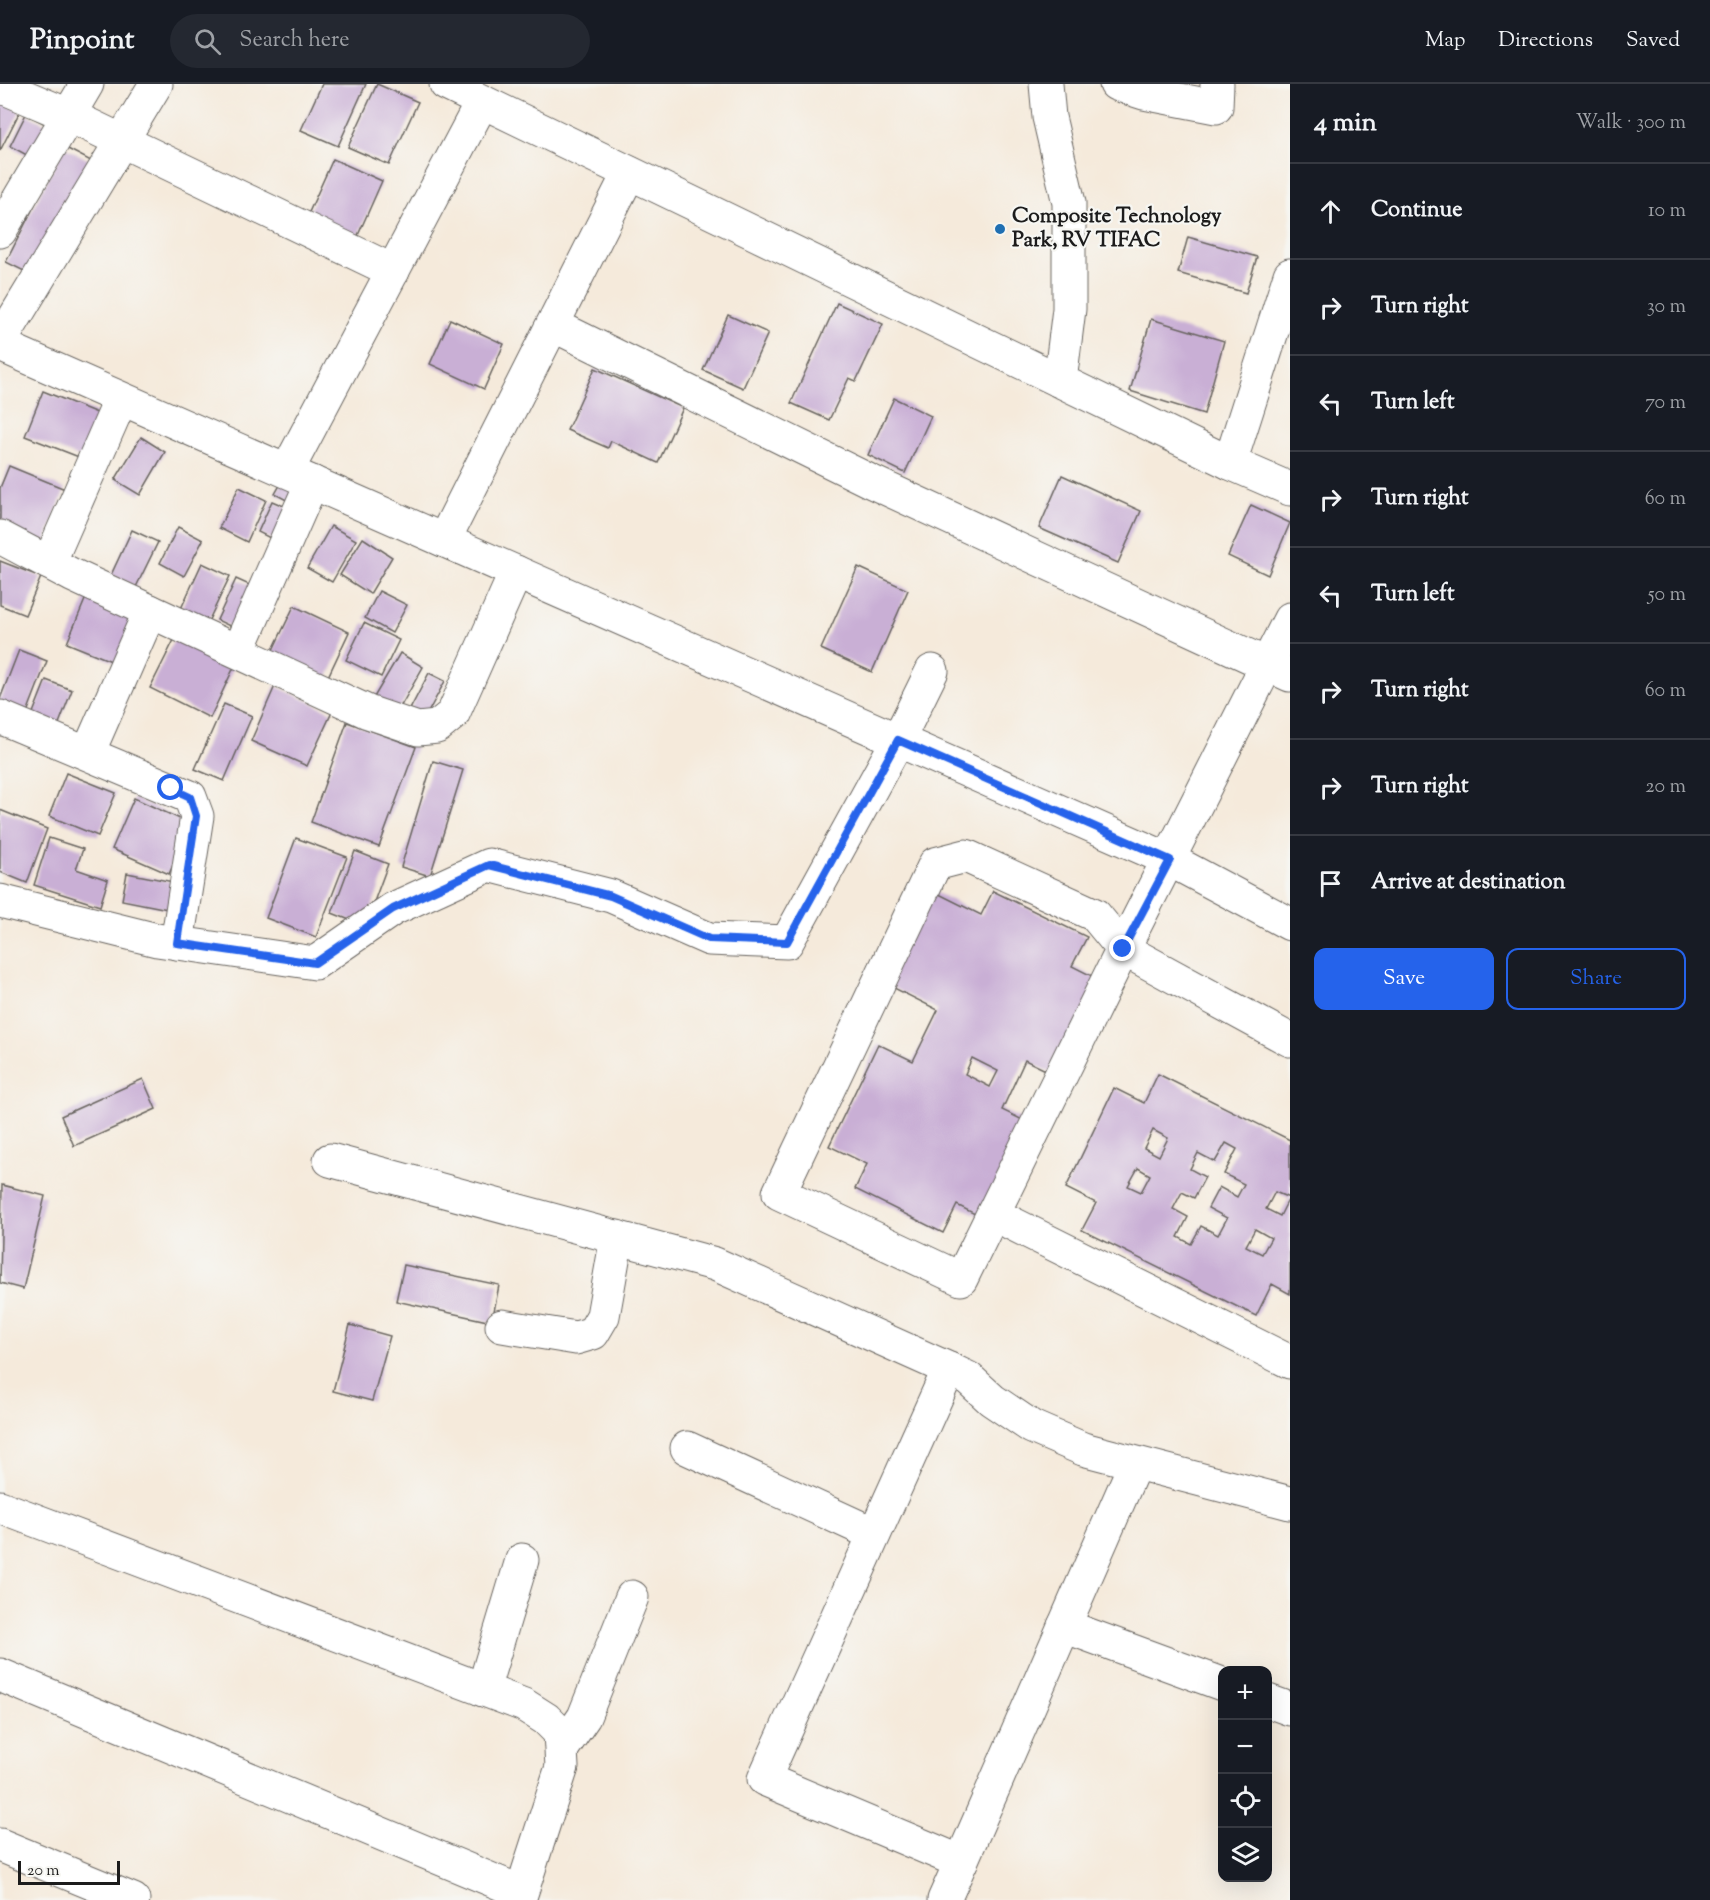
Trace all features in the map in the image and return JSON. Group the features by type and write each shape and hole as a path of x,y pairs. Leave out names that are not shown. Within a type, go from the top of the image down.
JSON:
{"street":[{"path":"0,231 87,84"},
{"path":"156,84 0,344 1170,860 1290,924"},
{"path":"446,84 1230,463 1290,489"},
{"path":"1046,84 1049,117 1069,203 1069,309 1060,381"},
{"path":"1116,84 1144,93 1216,107 1217,84"},
{"path":"0,86 122,141 393,271"},
{"path":"238,651 299,476 393,271 482,102"},
{"path":"444,540 629,173"},
{"path":"1230,463 1290,274"},
{"path":"553,325 870,481 1279,670"},
{"path":"49,562 121,399"},
{"path":"0,537 150,611 368,712 418,729 437,727 453,714 516,572"},
{"path":"88,753 150,611"},
{"path":"1290,619 1279,670 1170,860 1123,949 961,1279 779,1193 935,864 966,856 1095,915 1123,949 1290,1040"},
{"path":"0,901 157,940 315,963 393,909 489,865 611,896 709,939 787,942 898,740 932,671"},
{"path":"0,717 190,797 196,816 177,943"},
{"path":"330,1160 715,1264 968,1378 992,1400 1032,1427 1083,1449 1290,1503"},
{"path":"993,1214 1290,1362"},
{"path":"502,1326 576,1338 593,1333 603,1316 617,1238"},
{"path":"949,1369 764,1779 961,1862"},
{"path":"687,1448 874,1534"},
{"path":"944,1900 1135,1464"},
{"path":"0,1507 524,1706 546,1719 560,1733 562,1767 520,1896 0,1675"},
{"path":"483,1690 522,1560"},
{"path":"562,1749 584,1716 632,1597"},
{"path":"1064,1626 1218,1683"},
{"path":"1272,1702 1290,1709"},
{"path":"0,1845 133,1900"}],"building":[{"path":"322,84 366,84 338,146 301,130"},
{"path":"377,84 418,102 389,165 348,147"},
{"path":"0,101 20,111 0,151"},
{"path":"26,114 51,127 34,159 10,146"},
{"path":"64,147 93,162 36,277 6,262"},
{"path":"333,159 382,181 355,242 306,219"},
{"path":"1188,237 1257,257 1246,293 1178,273"},
{"path":"837,303 883,324 856,381 849,378 829,420 791,403"},
{"path":"728,315 768,333 743,388 703,370"},
{"path":"450,319 504,344 484,389 430,364"},
{"path":"1151,319 1224,341 1204,414 1130,391"},
{"path":"595,368 683,408 658,463 611,441 608,448 567,430"},
{"path":"43,391 102,415 84,459 25,436"},
{"path":"894,398 931,416 905,473 868,455"},
{"path":"141,437 165,452 140,495 115,480"},
{"path":"9,466 65,489 43,547 0,529 0,488"},
{"path":"287,473 296,505 275,494"},
{"path":"1062,475 1141,511 1118,563 1039,528"},
{"path":"239,487 266,500 247,542 219,528"},
{"path":"272,501 293,510 278,542 258,532"},
{"path":"1251,505 1290,523 1268,575 1228,556"},
{"path":"331,526 356,540 332,582 307,568"},
{"path":"178,527 203,540 184,576 160,563"},
{"path":"132,530 158,542 136,587 111,575"},
{"path":"363,538 392,557 370,594 340,575"},
{"path":"0,561 41,577 25,615 0,605"},
{"path":"202,563 230,576 206,626 179,613"},
{"path":"858,567 908,590 872,672 821,649"},
{"path":"236,579 256,588 236,629 217,620"},
{"path":"379,591 407,605 392,633 365,618"},
{"path":"87,595 140,615 121,665 67,643"},
{"path":"294,606 349,632 326,681 271,654"},
{"path":"364,623 399,640 381,677 346,660"},
{"path":"175,638 234,667 210,718 150,688"},
{"path":"19,650 47,661 23,723 0,713 0,699"},
{"path":"400,653 423,667 394,718 370,704"},
{"path":"429,673 445,681 420,727 405,719"},
{"path":"46,680 72,690 55,734 29,723"},
{"path":"275,686 332,712 307,766 251,741"},
{"path":"224,704 252,716 224,781 195,769"},
{"path":"347,722 416,747 379,847 311,822"},
{"path":"433,761 463,770 430,876 401,867"},
{"path":"66,773 116,793 98,836 49,816"},
{"path":"134,798 191,824 169,874 112,849"},
{"path":"0,810 47,829 27,883 0,872"},
{"path":"49,838 83,849 76,869 108,880 100,906 34,885"},
{"path":"296,838 347,857 316,937 266,918"},
{"path":"355,851 388,864 365,926 332,913"},
{"path":"127,873 179,883 173,910 122,900"},
{"path":"929,889 981,915 993,891 1087,937 1072,966 1102,981 1056,1075 1025,1060 1002,1110 1031,1124 985,1219 957,1205 943,1233 855,1189 867,1164 829,1146 878,1044 913,1061 938,1010 884,983","holes":["972,1058 998,1071 990,1087 965,1074"]},
{"path":"1158,1074 1290,1140 1290,1294 1272,1284 1256,1316 1082,1230 1096,1203 1066,1188 1114,1088 1144,1103","holes":["1153,1130 1168,1138 1159,1156 1144,1148","1226,1143 1237,1149 1224,1174 1244,1184 1237,1197 1219,1187 1208,1208 1227,1218 1218,1235 1201,1226 1191,1244 1178,1237 1188,1217 1173,1209 1182,1192 1194,1198 1205,1177 1190,1169 1198,1153 1215,1162","1138,1168 1150,1175 1141,1192 1128,1186","1275,1192 1289,1198 1280,1216 1266,1209","1255,1229 1271,1238 1262,1254 1246,1246"]},
{"path":"143,1079 156,1109 74,1146 61,1116"},
{"path":"2,1185 45,1196 23,1289 0,1283"},
{"path":"404,1265 499,1285 492,1322 396,1301"},
{"path":"350,1325 390,1336 372,1401 333,1391"}],"place":[{"name":"Composite Technology Park, RV TIFAC","path":"1000,229"}],"route":[{"path":"171,788 190,797 196,816 177,943 315,963 393,909 489,865 611,896 709,939 787,942 898,740 1170,860 1123,949"}]}
